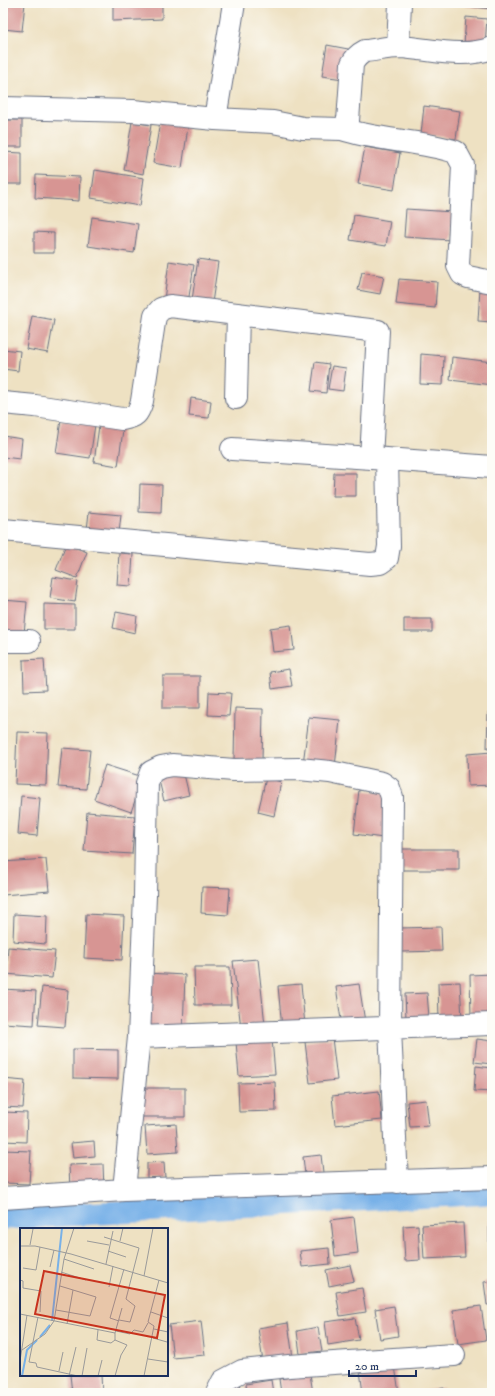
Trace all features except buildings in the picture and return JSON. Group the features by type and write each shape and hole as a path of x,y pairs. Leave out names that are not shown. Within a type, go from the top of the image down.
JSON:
{"street":[{"path":"215,119 234,3"},
{"path":"398,47 400,3"},
{"path":"342,129 348,121 352,64 355,58 365,51 398,47 462,54 492,48"},
{"path":"3,108 133,111 215,119 273,122 304,128 342,129 359,134 415,142 456,152 463,164 458,266 462,274 492,282"},
{"path":"3,403 35,406 122,419 132,418 139,411 142,401 155,316 161,309 170,306 378,331 379,458 389,546 387,558 380,563 370,564 3,530"},
{"path":"236,398 238,314"},
{"path":"232,449 492,467"},
{"path":"3,641 29,641"},
{"path":"124,1190 138,1037 145,896 147,783 151,772 161,767 172,765 234,770 299,769 338,774 382,784 389,788 392,797 390,1028 397,1182"},
{"path":"138,1037 492,1024"},
{"path":"3,1198 124,1190 492,1178"},
{"path":"218,1393 223,1381 242,1371 289,1366 454,1355"}],"waterway":[{"path":"3,1218 492,1193"}]}
